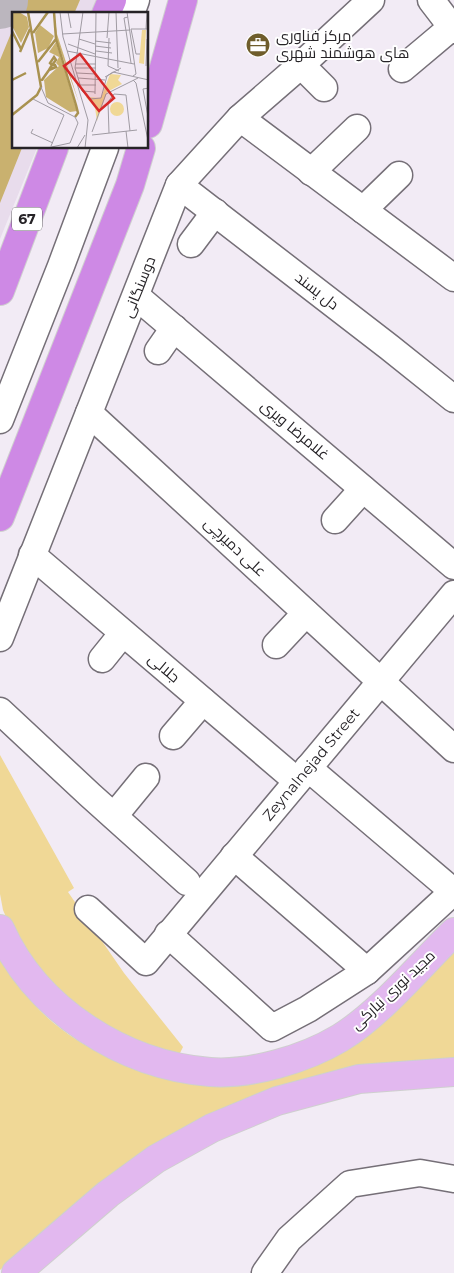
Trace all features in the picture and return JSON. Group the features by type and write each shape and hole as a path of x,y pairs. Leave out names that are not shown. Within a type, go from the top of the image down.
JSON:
{"highway":[{"path":"107,12 112,0"},
{"path":"149,120 183,0"},
{"name":"67","path":"0,292 54,149"},
{"path":"0,517 130,185 141,149"}],"main road":[{"name":"مجید نوری نیارکی","path":"0,929 20,966 42,992 64,1012 92,1033 121,1050 164,1064 211,1072 252,1069 282,1063 312,1052 341,1037 379,1007 454,932"},
{"path":"16,1273 124,1182 156,1159 212,1128 277,1101 359,1078 454,1072"}],"street":[{"path":"132,12 136,0"},
{"path":"144,12 148,0"},
{"name":"دوسنگانی","path":"0,638 179,185 240,118 371,0"},
{"path":"402,69 453,28 431,0"},
{"path":"301,65 324,88"},
{"path":"240,118 454,278"},
{"path":"311,172 357,128"},
{"path":"0,379 91,149"},
{"path":"0,420 105,149"},
{"path":"363,210 398,175"},
{"name":"دل پسند","path":"179,185 454,399"},
{"path":"191,244 215,212"},
{"name":"غلامرضا ویری","path":"136,296 454,566"},
{"path":"158,350 174,328"},
{"name":"علی دمیرچی","path":"89,413 454,749"},
{"path":"335,520 363,489"},
{"name":"جلالی","path":"32,555 203,701 454,892"},
{"name":"Zeynalnejad Street","path":"88,909 146,962 454,594"},
{"path":"276,645 306,613"},
{"path":"102,660 123,633"},
{"path":"173,736 203,701"},
{"path":"0,711 187,882"},
{"path":"114,816 146,777"},
{"path":"234,856 366,970"},
{"path":"168,934 272,1028 308,1009 366,970 454,892"},
{"path":"265,1273 289,1239 350,1184 420,1173 454,1178"}],"shaded area":[{"path":"0,0 99,0 94,12 12,12 12,149 37,149 0,239"},
{"path":"24,0 80,0 75,12 20,12"},
{"path":"12,31 12,149 22,149 0,203 0,60"},
{"path":"0,755 74,888 68,892 124,973 183,1047 178,1057 92,1023 19,947 3,910 0,894"},
{"path":"454,947 454,1059 409,1061 370,1066 77,1204 0,1270 0,954 33,1003 49,1019 68,1034 108,1057 285,1073"}],"place":[{"name":"مرکز فناوری های هوشمند شهری","path":"258,45"}]}
